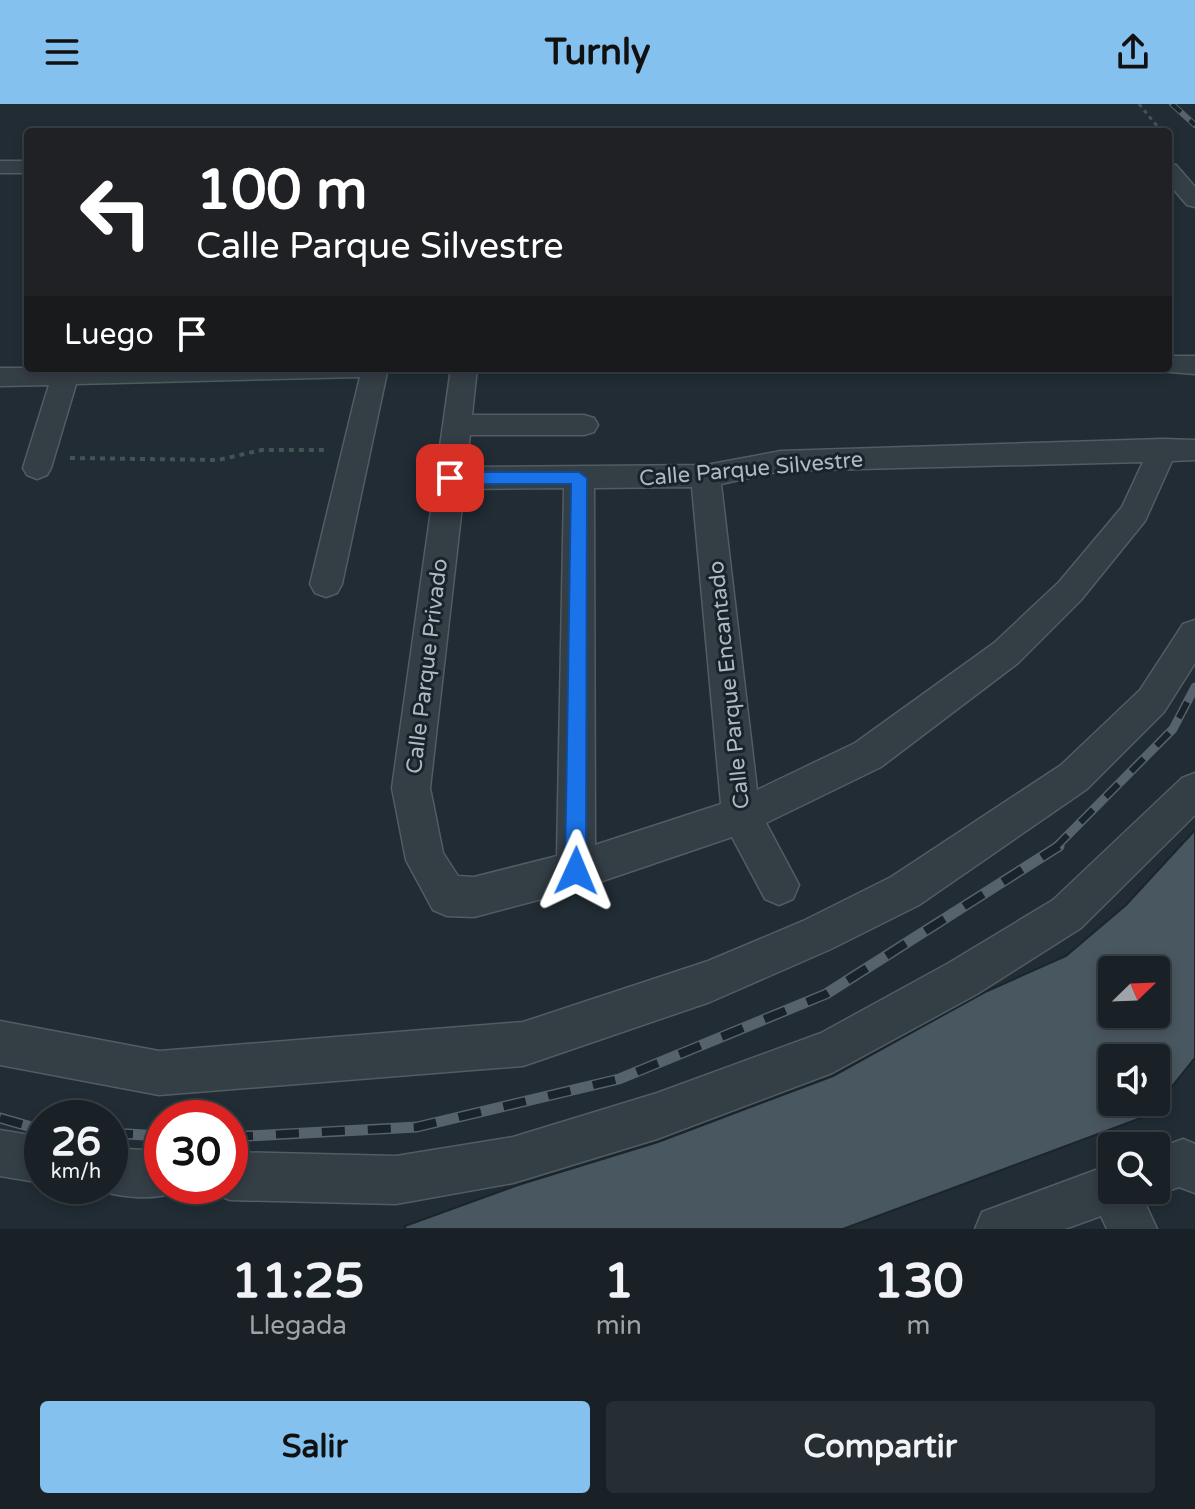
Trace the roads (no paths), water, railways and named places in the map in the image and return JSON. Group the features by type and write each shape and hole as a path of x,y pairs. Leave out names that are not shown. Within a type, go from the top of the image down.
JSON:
{"street":[{"path":"0,167 24,167"},
{"path":"1172,174 1195,200"},
{"path":"1172,365 1195,365"},
{"path":"0,377 217,372"},
{"path":"326,584 374,372"},
{"name":"Calle Parque Privado","path":"464,372 411,788 425,860 447,896 474,897 576,871 741,816 868,755 1006,653 1070,591 1134,513 1179,450"},
{"path":"39,463 65,376"},
{"path":"459,425 584,425"},
{"name":"Calle Parque Silvestre","path":"450,478 706,476 781,461 1179,450"},
{"name":"Calle Parque Encantado","path":"706,476 741,816 779,885"},
{"path":"576,871 579,478"},
{"path":"0,1043 159,1073 523,1044 710,981 817,935 905,891 1074,777 1152,701 1195,634"},
{"path":"248,1176 396,1180 513,1160 657,1116 832,1051 962,979 1067,914 1195,790"},
{"path":"0,1153 24,1157"},
{"path":"1170,1167 1183,1162 1195,1170"},
{"path":"999,1229 1098,1193"},
{"path":"1120,1204 1133,1229"}],"railway":[{"path":"1172,104 1195,125"},
{"path":"1055,848 1173,729 1195,687"},
{"path":"248,1136 417,1127 619,1079 826,994 1059,846"},
{"path":"0,1118 24,1125"},
{"path":"128,1134 144,1135"}]}
